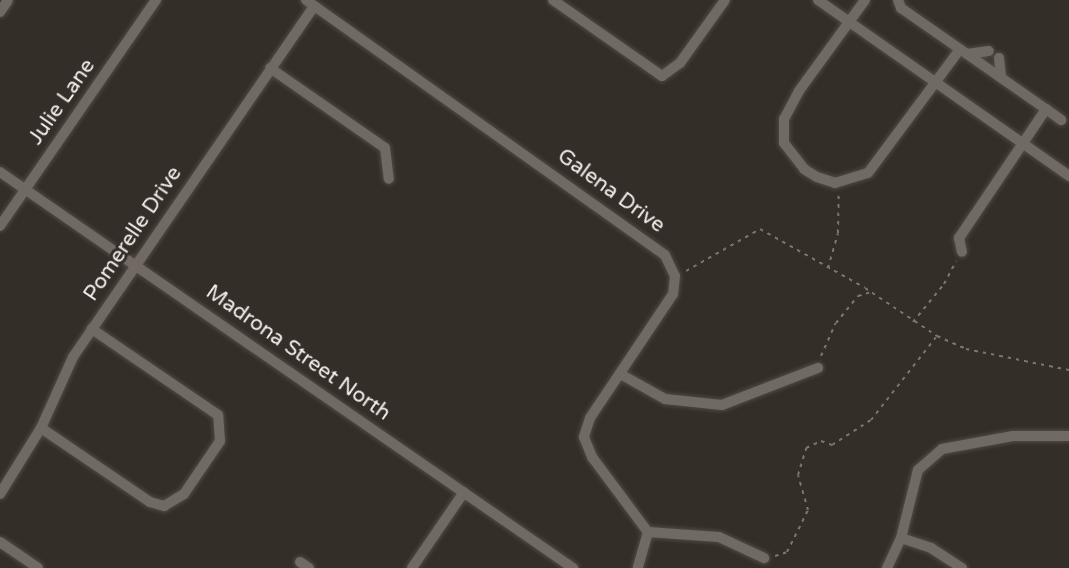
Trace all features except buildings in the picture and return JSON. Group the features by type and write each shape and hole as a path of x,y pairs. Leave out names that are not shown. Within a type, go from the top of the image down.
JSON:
{"street":[{"path":"0,12 8,0"},
{"name":"Julie Lane","path":"0,226 156,0"},
{"path":"553,0 662,76 680,63 724,0"},
{"path":"818,0 1069,176"},
{"path":"865,0 799,91 785,120 784,143 804,169 839,183 868,173 935,83 963,52 989,51"},
{"path":"898,0 901,8 1061,120"},
{"name":"Pomerelle Drive","path":"0,494 41,428 73,357 270,68 310,3"},
{"name":"Galena Drive","path":"310,3 651,241 666,255 675,276"},
{"path":"999,58 1002,78"},
{"path":"270,68 385,148 389,179"},
{"path":"962,252 959,238 1046,109"},
{"name":"Madrona Street North","path":"0,172 573,568"},
{"path":"675,276 664,311 590,418 584,437 592,457 648,532 719,537 764,558"},
{"path":"41,428 150,502 164,506 184,494 220,441 218,415 92,329"},
{"path":"621,375 665,399 722,405 818,368"},
{"path":"887,568 901,538 918,470 942,449 1013,436 1069,436"},
{"path":"412,568 464,492"},
{"path":"638,568 648,532"},
{"path":"901,538 931,548 962,568"},
{"path":"0,542 38,568"}],"path":[{"path":"828,268 838,233 839,183"},
{"path":"675,276 760,229 871,292 937,336 966,349 1069,370"},
{"path":"914,322 944,284 962,252"},
{"path":"818,368 824,342 836,323 858,296 871,292"},
{"path":"764,558 787,552 808,510 798,475 806,448 821,441 832,445 871,420 937,336"}]}
